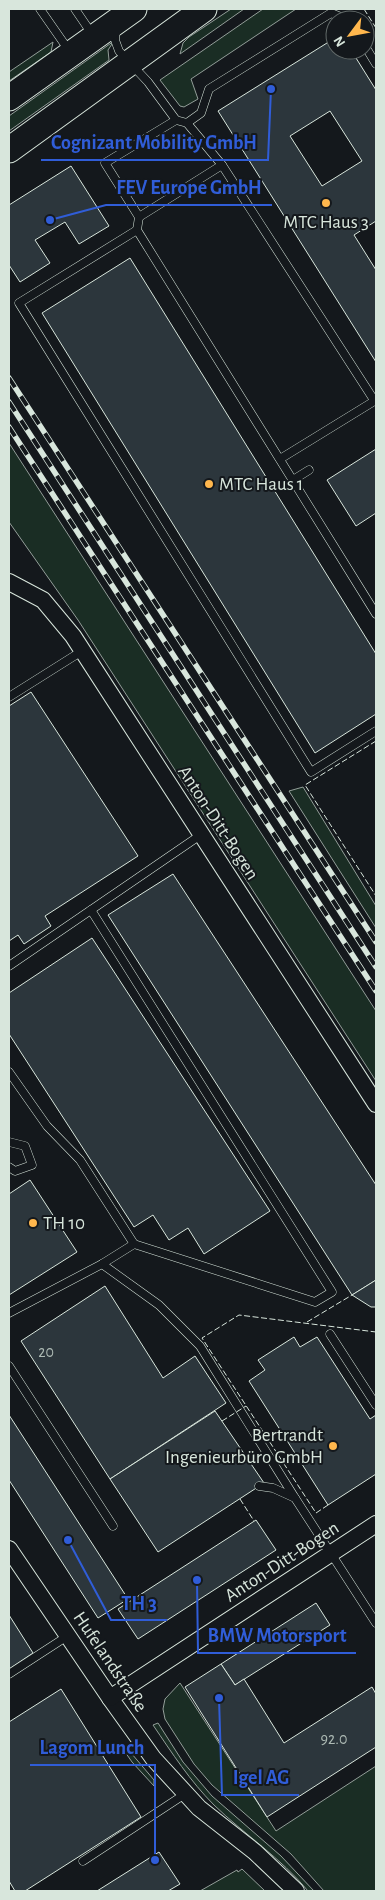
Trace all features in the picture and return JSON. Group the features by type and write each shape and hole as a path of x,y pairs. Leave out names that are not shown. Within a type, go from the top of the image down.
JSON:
{"main road":[{"path":"9,98 126,15"},
{"path":"9,150 130,63 189,16"}],"street":[{"name":"Anton-Ditt-Bogen","path":"9,582 43,600 82,650 376,1104"},
{"name":"Anton-Ditt-Bogen","path":"110,1698 376,1524"},
{"name":"Hufelandstraße","path":"9,1549 153,1758 185,1794 255,1852 296,1891"}],"lane":[{"path":"40,9 72,53"},
{"path":"74,9 94,37"},
{"path":"126,15 115,32 116,46 148,82 176,120 187,123 222,165 375,400 280,459"},
{"path":"187,123 201,113 209,89 325,17"},
{"path":"176,120 105,163 138,217 138,230 376,614"},
{"path":"138,217 222,165"},
{"path":"138,230 19,303 311,772 376,731"},
{"path":"293,480 309,470"},
{"path":"9,697 82,650"},
{"path":"9,966 202,834"},
{"path":"9,1072 47,1126 80,1160 134,1244 315,1302 332,1292 91,910"},
{"path":"9,1142 25,1146 32,1165 15,1171 9,1167"},
{"path":"9,1313 102,1264 134,1244"},
{"path":"102,1264 159,1305 200,1346 376,1623"},
{"path":"330,1334 376,1405"},
{"path":"9,1366 113,1526"},
{"path":"259,1486 273,1488 295,1498"},
{"path":"9,1674 69,1635"},
{"path":"83,1861 185,1794"}],"green space":[{"path":"231,9 244,9 180,54 183,43 189,37"},
{"path":"263,9 296,9 191,79 198,99 184,107 180,106 160,80"},
{"path":"114,41 108,50 109,60 9,131 9,116"},
{"path":"53,42 51,52 9,81 9,72"},
{"path":"9,443 376,1011 376,1081 78,620 9,522"},
{"path":"303,787 376,906 376,928 289,791"},
{"path":"180,1683 276,1831 376,1766 376,1891 324,1891 291,1854 212,1785 194,1764 165,1719 163,1709 165,1699"},
{"path":"158,1723 183,1762 212,1796 281,1856 314,1891 308,1891 275,1857 205,1796 153,1725"},
{"path":"126,1747 154,1780 154,1786 132,1762 123,1749"},
{"path":"242,1869 265,1891 200,1891 237,1870 238,1872"}],"building":[{"name":"MTC Haus 3","path":"325,44 325,60 357,60 376,90 376,221 354,235 376,270 376,362 218,111","holes":["330,111 362,161 322,186 290,136"]},
{"path":"71,166 109,226 79,244 65,222 35,240 50,263 20,282 9,265 9,205"},
{"name":"MTC Haus 1","path":"130,258 376,654 376,714 315,753 42,313"},
{"path":"376,449 376,513 356,526 327,480"},
{"path":"31,692 138,856 45,916 51,926 24,944 18,935 9,941 9,706"},
{"path":"173,874 376,1185 376,1280 352,1295 108,915"},
{"path":"92,938 270,1211 204,1254 188,1228 169,1240 153,1215 134,1227 9,1034 9,993"},
{"name":"TH 10","path":"30,1180 77,1252 9,1295 9,1194"},
{"path":"376,1280 376,1307 371,1307 352,1295"},
{"path":"105,1286 163,1378 195,1356 226,1403 110,1479 21,1341"},
{"name":"Bertrandt Ingenieurbüro GmbH","path":"294,1337 300,1347 317,1337 370,1419 376,1415 376,1474 328,1505 249,1381 265,1370 258,1360"},
{"path":"215,1411 264,1483 158,1552 110,1479"},
{"path":"9,1415 128,1599 98,1618 9,1480"},
{"path":"256,1520 276,1550 138,1639 118,1609"},
{"path":"316,1603 330,1625 235,1685 221,1664"},
{"path":"9,1615 33,1653 9,1669"},
{"path":"221,1664 235,1685 244,1679 284,1743 372,1687 376,1694 376,1747 267,1817 185,1687"},
{"path":"61,1689 141,1817 25,1891 15,1891 9,1881 9,1722"},
{"path":"159,1852 180,1884 168,1891 97,1891"}],"railway":[{"path":"9,378 376,942"},
{"path":"9,402 376,967"},
{"path":"9,427 376,991"}],"fence":[{"path":"364,9 376,28"},
{"path":"376,741 305,785 376,896"},
{"path":"307,1322 352,1295"},
{"path":"328,1505 316,1513 202,1338 239,1315 376,1332"},
{"path":"222,1421 246,1406"},
{"path":"240,1499 254,1521"}],"place":[{"name":"Cognizant Mobility GmbH","path":"271,89"},
{"name":"MTC Haus 3","path":"326,203"},
{"name":"FEV Europe GmbH","path":"50,220"},
{"name":"MTC Haus 1","path":"209,484"},
{"name":"TH 10","path":"33,1223"},
{"name":"Bertrandt Ingenieurbüro GmbH","path":"333,1446"},
{"name":"TH 3","path":"68,1540"},
{"name":"BMW Motorsport","path":"197,1580"},
{"name":"Igel AG","path":"219,1698"},
{"name":"Lagom Lunch","path":"155,1860"}]}
